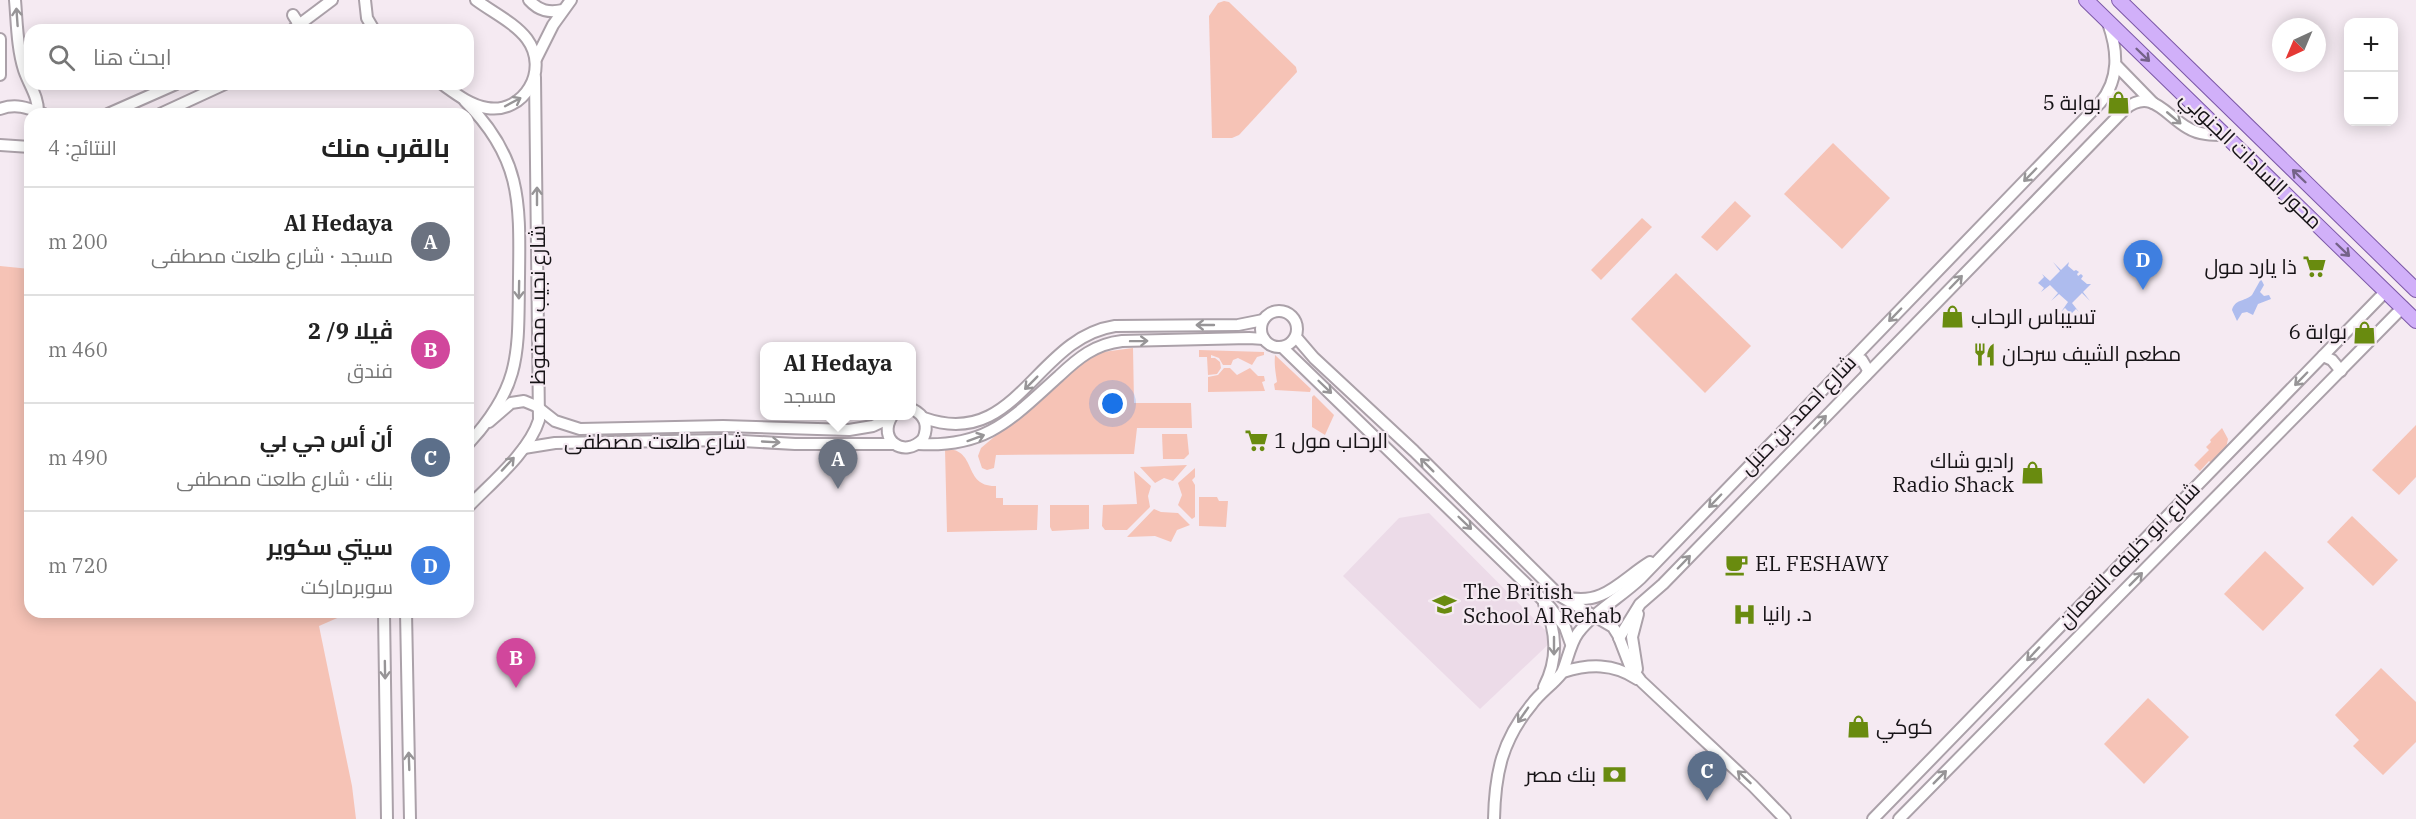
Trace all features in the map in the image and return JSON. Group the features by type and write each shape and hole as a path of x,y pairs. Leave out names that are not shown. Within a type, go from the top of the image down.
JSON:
{"main road":[{"name":"محور السادات الجنوبي","path":"2086,0 2409,313"},
{"name":"محور السادات الجنوبي","path":"2119,0 2416,290"}],"street":[{"path":"15,0 19,52 24,69"},
{"path":"301,24 332,0"},
{"path":"366,0 367,18 370,24"},
{"path":"529,0 544,11 563,10"},
{"path":"536,59 543,42 571,0"},
{"path":"483,2 527,39 536,59"},
{"path":"293,15 295,24"},
{"name":"شارع احمد بن حنبل","path":"1563,672 1571,644 1583,627 1641,578 1851,361 2049,148 2087,116 2109,92 2116,65 2114,43 2108,22"},
{"path":"0,39 0,75"},
{"path":"1,53 19,52"},
{"name":"شارع نجيب محفوظ","path":"474,501 524,448 536,430 541,410 538,391 536,59"},
{"path":"2116,65 2154,103 2194,132 2226,135"},
{"path":"451,90 465,100 485,108 498,108 510,105 522,98 530,89 535,77"},
{"path":"33,90 39,108"},
{"path":"122,108 162,90"},
{"path":"173,108 212,90"},
{"path":"2109,92 2125,109 2141,101 2154,103"},
{"name":"شارع نجيب محفوظ","path":"465,100 472,108"},
{"path":"0,109 10,105 27,108"},
{"name":"شارع احمد بن حنبل","path":"1620,638 1640,604 1656,591 2125,109"},
{"name":"شارع نجيب محفوظ","path":"474,111 493,133 503,151 517,191 520,212 516,361 506,393 489,422 474,438"},
{"path":"2087,116 2103,132"},
{"path":"0,146 24,145"},
{"name":"شارع ابو خليفه النعمان","path":"1873,819 2323,356 2334,344 2335,336 2384,290"},
{"path":"916,412 924,418 951,425 976,423 989,418 1011,402 1066,348 1081,337 1115,326 1238,325 1263,320 1272,312 1286,312 1297,324 1296,337 1293,342 1282,347 1274,347 1264,339 1261,330 1263,320"},
{"name":"شارع ابو خليفه النعمان","path":"1897,819 2351,360 2409,313"},
{"path":"1296,337 1314,358 1414,451 1560,596 1608,622 1620,638 1626,659 1641,681 1754,786 1785,819"},
{"path":"918,444 955,444 993,430 1012,417 1077,359 1103,345 1122,341 1264,339"},
{"path":"1868,342 1869,353 1873,357 1883,358"},
{"path":"2334,344 2351,360"},
{"path":"1282,347 1321,382 1541,598 1562,622 1571,644"},
{"path":"2323,356 2335,363 2341,370"},
{"path":"1851,361 1862,360 1868,370 1866,375"},
{"name":"شارع طلعت مصطفى","path":"489,422 506,407 517,401 530,402 555,421 580,429 723,426 849,430 873,426 885,420"},
{"path":"918,444 926,432 924,418"},
{"path":"890,420 888,435 895,444"},
{"name":"شارع طلعت مصطفى","path":"524,448 555,443 725,440 795,444 895,444 907,448 918,444"},
{"path":"1560,596 1583,600 1605,595 1642,567 1663,555"},
{"path":"1641,578 1644,586 1656,591"},
{"path":"2098,587 2113,602"},
{"path":"1541,598 1552,625 1554,653 1548,680 1541,693"},
{"path":"1640,604 1633,629 1632,646 1641,681"},
{"path":"384,618 387,819"},
{"path":"406,618 411,819"},
{"path":"1494,819 1495,782 1506,743 1541,693 1563,672 1587,666 1599,666 1623,671 1641,681"},
{"path":"1884,807 1897,819"}],"shaded area":[{"path":"1229,2 1296,67 1297,72 1239,135 1232,138 1212,138 1209,16 1218,3"},
{"path":"1833,143 1890,198 1842,249 1784,194"},
{"path":"1735,201 1751,216 1717,251 1701,237"},
{"path":"1642,218 1652,227 1601,280 1591,270"},
{"path":"0,266 24,268 24,618 337,618 319,626 352,786 356,819 0,819"},
{"path":"1676,273 1751,346 1705,393 1631,319"},
{"path":"1133,348 1134,403 1191,403 1192,428 1137,428 1134,454 996,455 994,468 987,470 982,468 978,456 981,448 1085,360 1103,352"},
{"path":"1199,350 1264,352 1264,355 1257,357 1252,365 1238,358 1233,360 1231,365 1223,365 1219,358 1211,355 1211,358 1220,362 1221,368 1217,374 1208,375 1207,357 1199,357"},
{"path":"1275,355 1311,389 1310,392 1275,390 1274,384 1277,382"},
{"path":"1224,368 1230,368 1237,375 1250,368 1258,376 1264,376 1265,381 1262,382 1265,391 1208,392 1208,377 1218,375"},
{"path":"1314,395 1334,415 1325,435 1312,427 1312,397"},
{"path":"2416,425 2416,477 2399,495 2372,470"},
{"path":"2222,428 2228,439 2226,448 2200,471 2194,465 2209,450 2206,447 2211,442 2210,440"},
{"path":"1162,434 1187,434 1189,454 1184,459 1163,459"},
{"path":"945,449 955,450 962,454 978,481 985,485 996,486 996,498 1003,498 1003,505 1038,505 1037,530 947,532"},
{"path":"1187,465 1173,481 1164,478 1155,483 1140,467"},
{"path":"1195,468 1195,477 1192,480 1195,485 1195,517 1192,519 1178,505 1182,495 1178,483"},
{"path":"1134,471 1151,486 1148,496 1150,507 1127,530 1105,530 1102,526 1103,505 1137,504"},
{"path":"1199,497 1217,497 1219,501 1228,501 1226,527 1199,526"},
{"path":"1050,505 1089,505 1089,529 1052,531"},
{"path":"1154,509 1161,512 1178,513 1190,525 1177,530 1171,542 1155,536 1127,537"},
{"path":"1429,513 1554,639 1480,709 1343,576 1399,518"},
{"path":"2352,516 2398,560 2373,586 2327,542"},
{"path":"2265,551 2304,588 2263,631 2224,594"},
{"path":"2381,668 2416,702 2416,742 2383,775 2353,746 2359,740 2335,715"},
{"path":"2148,698 2189,737 2144,784 2104,744"}],"water":[{"path":"2053,262 2061,270 2069,262 2068,266 2079,272 2078,276 2081,274 2083,276 2081,279 2091,284 2083,292 2090,301 2082,293 2072,303 2079,312 2076,309 2071,314 2065,308 2061,312 2068,302 2059,294 2051,301 2058,293 2050,285 2041,292 2044,288 2038,283 2044,277 2042,274 2050,281 2060,271"},
{"path":"2261,279 2264,285 2260,292 2264,296 2269,295 2271,299 2258,304 2253,315 2247,312 2242,313 2237,321 2232,310 2233,306 2252,295"}],"place":[{"name":"بوابة 5","path":"2119,103"},
{"name":"ذا يارد مول","path":"2315,267"},
{"name":"سيتي سكوير","path":"2143,290"},
{"name":"تسيباس الرحاب","path":"1953,317"},
{"name":"بوابة 6","path":"2365,332"},
{"name":"مطعم الشيف سرحان","path":"1984,354"},
{"name":"الرحاب مول 1","path":"1256,441"},
{"name":"راديو شاك Radio Shack","path":"2032,473"},
{"name":"Al Hedaya","path":"838,489"},
{"name":"EL FESHAWY","path":"1737,564"},
{"name":"The British School Al Rehab","path":"1445,604"},
{"name":"د. رانيا","path":"1744,614"},
{"name":"ڤيلا 9/ 2","path":"516,688"},
{"name":"كوكي","path":"1858,727"},
{"name":"بنك مصر","path":"1614,775"},
{"name":"أن أس جي بي","path":"1707,801"}]}
